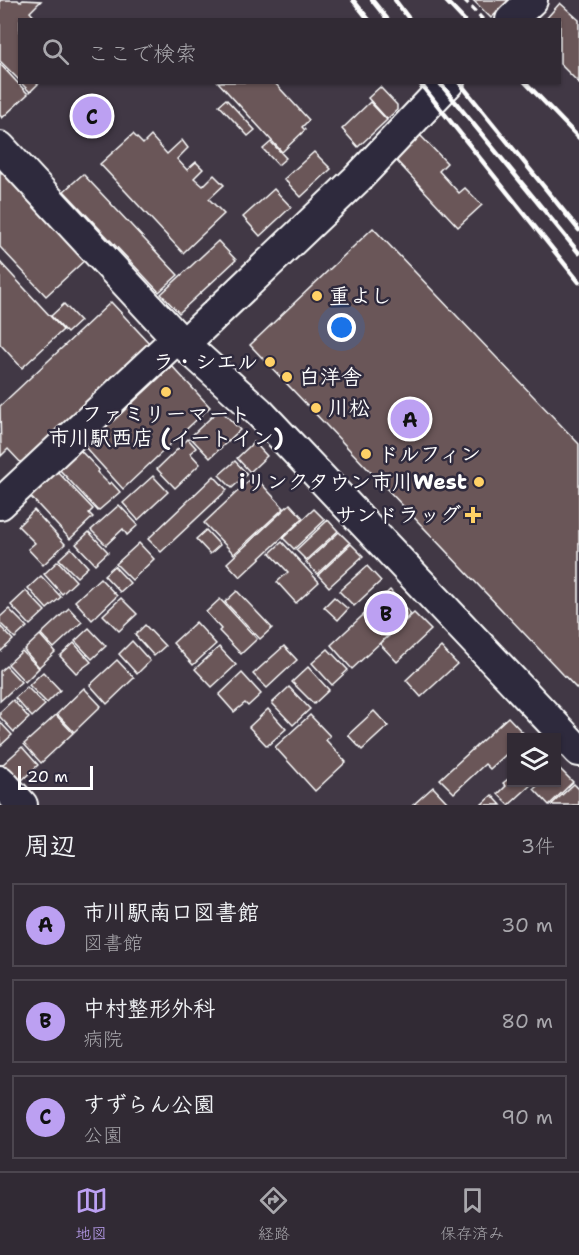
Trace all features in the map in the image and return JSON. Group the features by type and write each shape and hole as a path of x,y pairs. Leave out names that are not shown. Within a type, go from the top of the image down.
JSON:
{"street":[{"path":"513,18 532,0"},
{"path":"0,504 358,178 447,84"},
{"path":"0,147 180,341 259,412 579,751"},
{"path":"0,781 22,805"}],"path":[{"path":"465,0 481,18"}],"building":[{"path":"0,0 41,1 30,12 35,18 18,18 18,79 0,61"},
{"path":"473,0 510,0 491,18"},
{"path":"560,3 579,20 579,83 561,65 561,18 547,18"},
{"path":"0,64 28,94 2,118 0,115"},
{"path":"22,84 38,84 30,92"},
{"path":"220,84 276,84 309,120 302,127 305,130 282,152"},
{"path":"380,87 397,105 397,110 387,119 368,98"},
{"path":"226,99 255,130 248,136 219,105"},
{"path":"370,102 387,120 358,147 342,129"},
{"path":"133,134 143,144 151,136 167,154 182,140 188,148 177,159 187,170 196,162 203,169 194,178 203,186 214,175 224,185 209,199 224,214 183,253 100,164"},
{"path":"419,134 447,163 439,171 459,193 465,188 482,205 458,227 394,158"},
{"path":"271,142 286,158 278,165 263,149"},
{"path":"314,152 331,169 301,197 284,179"},
{"path":"0,168 86,259 46,296 0,247"},
{"path":"83,174 178,275 159,292 64,191"},
{"path":"274,189 291,207 260,236 243,217"},
{"name":"iリンクタウン市川West","path":"373,228 579,444 579,691 250,345"},
{"path":"218,241 236,260 179,313 161,294"},
{"path":"0,262 63,330 22,368 0,344"},
{"path":"111,302 151,345 23,465 8,449 1,456 0,406"},
{"path":"64,304 80,321 67,333 51,316"},
{"path":"172,366 210,407 123,489 85,447"},
{"path":"220,409 240,430 210,458 190,437"},
{"path":"188,439 196,448 190,453 200,464 175,488 157,469"},
{"path":"254,442 267,456 250,472 237,458"},
{"path":"78,448 99,470 97,472 120,492 98,511 58,468"},
{"path":"235,461 247,474 232,488 219,475"},
{"path":"55,469 93,509 89,513 93,517 70,539 28,494"},
{"path":"153,476 168,492 138,520 123,503"},
{"path":"214,476 227,490 161,552 148,539"},
{"path":"254,476 284,508 234,554 204,523"},
{"path":"290,504 303,518 240,577 227,563"},
{"path":"119,505 138,525 127,535 123,529 106,545 91,530"},
{"path":"314,509 325,520 294,549 283,538"},
{"path":"34,510 65,544 43,565 28,549 35,543 18,526"},
{"path":"328,520 338,531 306,560 296,550"},
{"path":"206,530 220,545 210,554 196,539"},
{"path":"89,532 108,552 95,564 76,544"},
{"path":"339,532 350,543 317,574 306,562"},
{"path":"282,542 319,582 296,603 277,582 288,572 270,553"},
{"path":"139,543 154,559 132,580 116,564"},
{"path":"351,544 363,556 329,587 318,575"},
{"path":"71,548 88,567 77,577 59,559"},
{"path":"58,561 76,581 62,594 44,574"},
{"path":"114,566 130,583 120,592 104,575"},
{"path":"367,566 381,581 354,606 339,591"},
{"path":"41,576 61,597 47,609 28,588"},
{"path":"100,578 117,596 92,620 75,601"},
{"path":"390,590 411,614 352,669 331,645"},
{"path":"26,591 45,611 30,625 11,605"},
{"path":"237,591 272,628 260,639 225,602"},
{"path":"334,597 348,609 338,620 324,607"},
{"path":"121,598 137,614 119,631 103,615"},
{"path":"220,599 257,639 241,654 219,631 221,629 206,612"},
{"path":"69,608 82,622 54,648 41,634"},
{"path":"9,609 27,627 15,638 0,623 0,617"},
{"path":"414,613 431,630 397,662 380,644"},
{"path":"196,622 216,644 193,665 173,643"},
{"path":"145,625 165,646 154,656 135,635"},
{"path":"0,626 13,640 0,652"},
{"path":"89,628 106,646 92,659 75,641"},
{"path":"40,635 55,652 39,667 24,650"},
{"path":"132,641 150,661 137,674 119,654"},
{"path":"74,643 91,662 76,673 60,656"},
{"path":"284,646 297,660 267,688 253,674"},
{"path":"219,647 236,665 212,687 195,669"},
{"path":"441,647 457,664 421,697 406,680"},
{"path":"328,649 348,670 332,685 312,663"},
{"path":"22,651 39,668 25,682 8,664"},
{"path":"117,660 134,678 107,704 90,685"},
{"path":"6,666 21,682 0,701 0,671"},
{"path":"308,667 329,690 314,704 292,682"},
{"path":"43,672 60,690 47,703 29,685"},
{"path":"242,673 261,694 248,706 245,703 234,712 219,695"},
{"path":"27,687 45,705 32,717 15,698"},
{"path":"289,687 310,709 293,725 272,703"},
{"path":"84,688 101,706 74,732 57,714"},
{"path":"13,700 29,718 14,732 0,717 0,712"},
{"path":"268,709 286,729 267,746 249,727"},
{"path":"374,711 388,726 362,750 348,735"},
{"path":"56,715 73,733 41,763 24,744"},
{"path":"310,715 330,736 326,740 346,762 315,791 275,747"},
{"path":"508,717 523,733 507,733 507,754 490,769 485,764 454,793 440,779"},
{"path":"0,722 12,735 0,746"},
{"path":"22,747 38,765 19,783 2,765"},
{"path":"561,770 573,782 549,805 534,789 536,787 561,787"},
{"path":"507,780 507,787 529,787 509,805 498,794 506,786 503,783"},
{"path":"574,784 579,789 579,805 551,805"},
{"path":"433,787 448,803 446,805 413,805"},
{"path":"492,795 501,805 481,805"}],"railway":[{"path":"353,0 367,18"},
{"path":"372,0 386,18"},
{"path":"395,0 408,18"},
{"path":"445,0 462,18"},
{"path":"421,84 579,282"},
{"path":"441,84 579,253"},
{"path":"461,84 579,230"},
{"path":"527,84 579,138"}],"place":[{"name":"すずらん公園","path":"92,116"},
{"name":"重よし","path":"317,296"},
{"name":"ラ・シエル","path":"270,362"},
{"name":"白洋舎","path":"287,377"},
{"name":"ファミリーマート 市川駅西店 (イートイン)","path":"166,392"},
{"name":"川松","path":"316,408"},
{"name":"市川駅南口図書館","path":"410,419"},
{"name":"ドルフィン","path":"366,454"},
{"name":"iリンクタウン市川West","path":"479,482"},
{"name":"サンドラッグ","path":"473,515"},
{"name":"中村整形外科","path":"386,613"}]}
